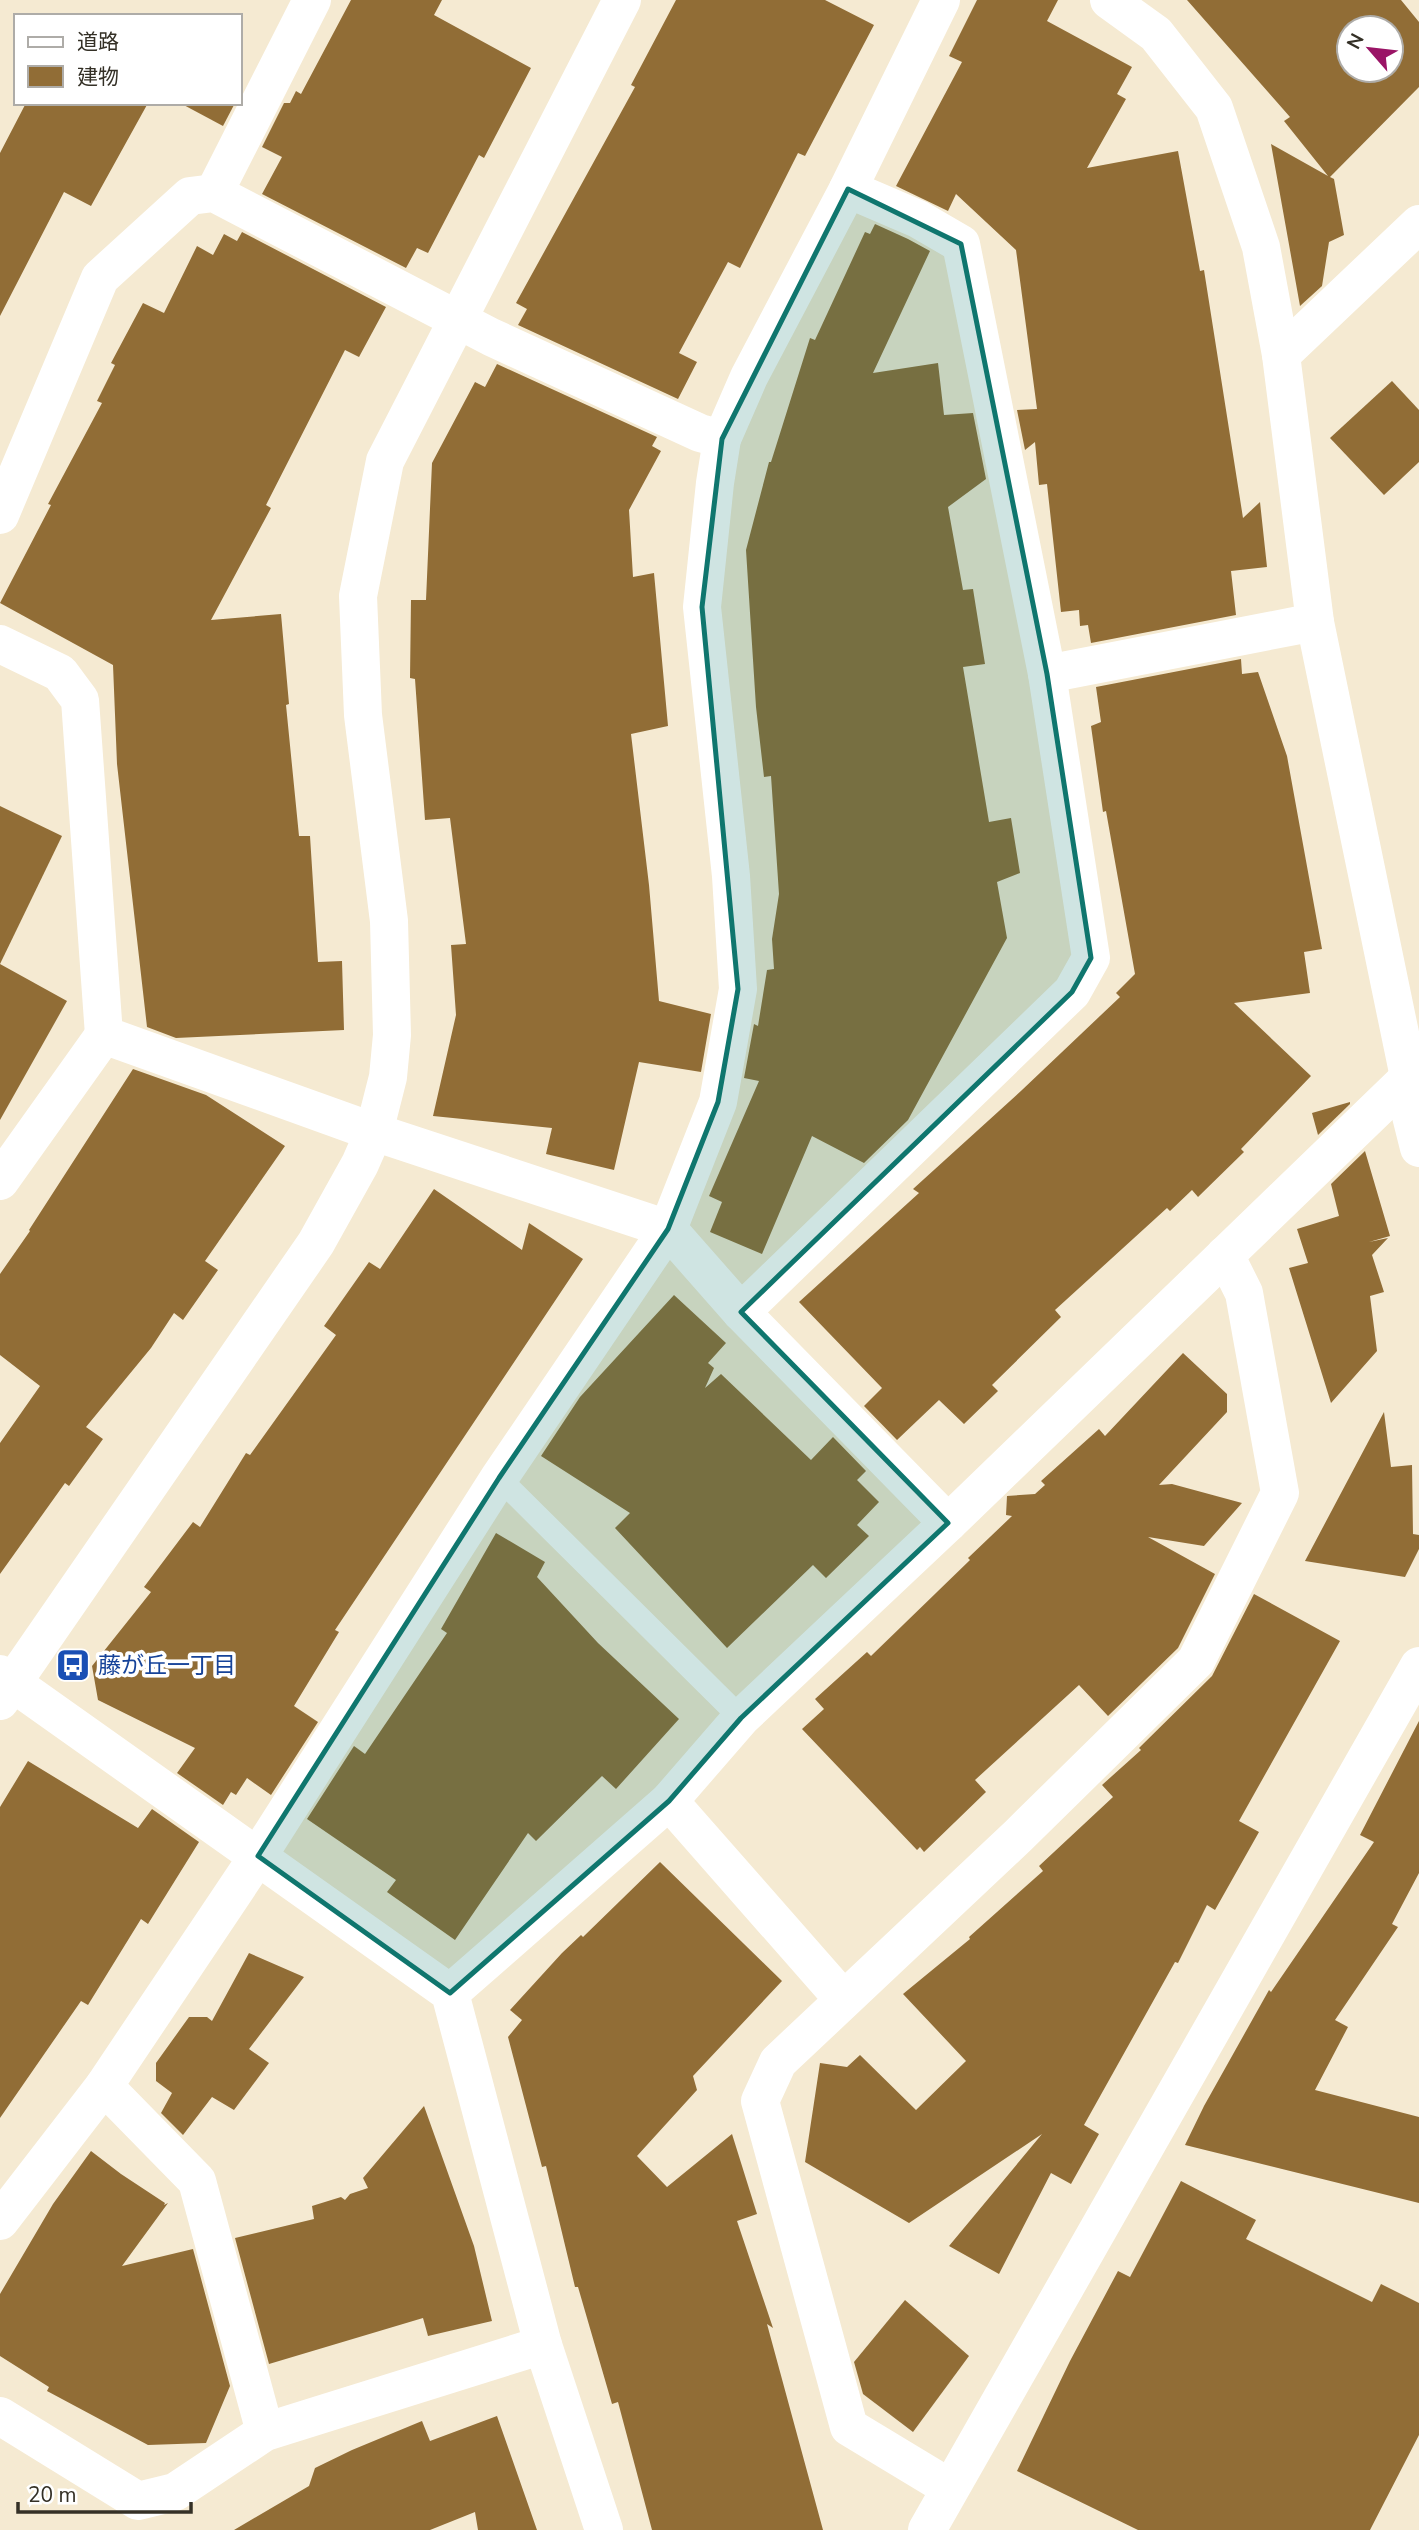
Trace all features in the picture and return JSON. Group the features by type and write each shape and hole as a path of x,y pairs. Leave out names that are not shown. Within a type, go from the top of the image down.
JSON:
{"street":[{"path":"214,193 312,0"},
{"path":"604,2530 543,2345 450,1993 258,1856 4,1686 316,1243 360,1164 374,1132 388,1077 392,1035 389,922 363,715 358,596 385,461 622,0"},
{"path":"0,2221 104,2086 258,1856 499,1478 668,1229 718,1102 737,989 731,876 702,607 722,439 749,377 848,189 941,0"},
{"path":"1109,0 1156,34 1213,108 1261,247 1281,355 1315,622 1414,1073 1408,1104 1419,1148"},
{"path":"741,1312 1072,992 1091,958 1047,674 961,244 918,219 848,189"},
{"path":"0,515 100,278 190,196 214,193 458,319 700,433 722,439"},
{"path":"1281,355 1419,224"},
{"path":"1047,674 1315,622"},
{"path":"0,644 60,673 80,700 104,1035 0,1181"},
{"path":"104,1035 374,1132 668,1229 741,1312 948,1523"},
{"path":"450,1993 669,1801 741,1718 948,1523 1414,1073"},
{"path":"950,2488 849,2427 760,2101 778,2062 1018,1836 1196,1661 1280,1493 1244,1293 1225,1255"},
{"path":"927,2530 1419,1665"},
{"path":"669,1801 843,1999"},
{"path":"104,2086 197,2181 265,2432"},
{"path":"0,2416 138,2501 175,2491 265,2432 543,2345"}],"lane":[{"path":"499,1478 741,1718"}],"highlighted area":[{"path":"848,189 961,244 1047,674 1091,958 1072,992 741,1312 948,1523 741,1718 669,1801 450,1993 258,1856 499,1478 668,1229 718,1102 738,989 702,607 722,439"}],"building":[{"path":"351,0 442,0 434,15 531,68 484,158 479,155 428,253 417,248 406,268 262,194 282,157 262,147 284,103 290,103 296,91 301,94"},
{"path":"676,0 825,0 874,25 805,156 798,153 740,268 728,262 679,353 697,362 678,399 518,325 527,309 516,303 635,87 631,85"},
{"path":"977,0 1058,0 1047,21 1132,67 1117,94 1126,99 1087,168 1178,151 1200,271 1204,270 1243,518 1260,502 1267,567 1231,571 1236,615 1091,643 1088,625 1080,626 1079,610 1061,612 1047,484 1039,485 1035,442 1025,450 1017,410 1037,409 1016,250 956,194 948,211 896,186 962,62 949,56"},
{"path":"1187,0 1401,0 1419,22 1419,87 1330,177 1334,179 1344,235 1329,242 1322,286 1300,306 1271,144 1328,176 1284,121 1290,117"},
{"path":"25,105 147,105 91,206 64,192 0,316 0,153"},
{"path":"184,105 234,105 223,126"},
{"path":"875,224 930,251 873,373 938,363 944,415 973,413 986,479 948,507 963,590 973,589 985,664 963,667 989,822 1011,818 1020,873 997,882 1007,938 908,1120 864,1163 812,1136 762,1254 710,1232 722,1202 709,1196 759,1081 744,1078 754,1024 758,1026 767,970 774,969 772,939 779,894 771,776 764,777 756,707 746,550 769,462 810,338 815,340 865,232 870,234"},
{"path":"242,232 386,307 359,357 345,350 266,505 271,508 211,620 281,614 289,704 286,705 299,836 310,836 318,962 342,961 344,1030 176,1038 147,1027 117,764 113,665 0,603 51,505 48,504 102,403 97,401 115,365 111,363 143,303 164,313 197,246 213,255 224,234 237,241"},
{"path":"497,364 657,437 652,446 661,451 629,510 633,577 654,573 668,726 631,734 649,885 659,1001 711,1014 701,1072 639,1062 614,1170 546,1154 552,1128 433,1116 456,1015 451,945 466,944 450,818 425,820 415,679 410,678 411,600 426,600 432,463 475,382 485,387"},
{"path":"1392,381 1419,410 1419,462 1384,495 1330,438"},
{"path":"1241,659 1242,674 1258,672 1287,756 1322,949 1304,952 1310,993 1234,1003 1311,1076 1241,1149 1244,1152 1198,1197 1192,1190 1170,1211 1167,1208 1055,1310 1061,1317 992,1385 998,1391 964,1424 939,1400 897,1440 864,1406 882,1388 799,1302 919,1193 913,1189 1120,997 1116,993 1135,974 1106,811 1103,812 1091,726 1101,722 1096,687"},
{"path":"0,806 62,836 0,964"},
{"path":"0,964 67,1001 0,1120"},
{"path":"133,1069 206,1095 285,1146 205,1261 218,1270 183,1320 174,1313 151,1348 86,1427 103,1439 69,1486 65,1483 0,1574 0,1443 40,1386 0,1355 0,1274"},
{"path":"1350,1104 1318,1135 1312,1113"},
{"path":"1365,1151 1390,1236 1369,1242 1388,1238 1372,1255 1384,1292 1370,1296 1377,1351 1331,1403 1289,1268 1308,1263 1297,1229 1339,1216 1331,1184"},
{"path":"434,1189 522,1250 529,1223 583,1259 335,1630 339,1632 294,1706 318,1722 271,1795 247,1778 236,1795 231,1792 223,1805 177,1773 195,1748 98,1700 92,1666 151,1592 144,1587 193,1522 200,1527 246,1453 250,1455 336,1335 324,1326 369,1262 380,1269"},
{"path":"674,1295 726,1343 708,1363 714,1368 705,1388 721,1374 811,1460 833,1437 866,1471 857,1480 879,1502 857,1525 869,1536 826,1578 813,1565 727,1648 615,1528 630,1513 541,1456 580,1397"},
{"path":"1183,1353 1227,1394 1227,1412 1159,1485 1172,1484 1242,1503 1204,1546 1148,1537 1215,1574 1178,1648 1108,1716 1079,1685 975,1780 986,1792 924,1852 920,1847 917,1850 802,1729 824,1709 815,1699 867,1652 871,1656 1012,1516 1006,1515 1007,1496 1035,1494 1045,1485 1041,1481 1099,1429 1105,1436"},
{"path":"1384,1412 1391,1467 1412,1465 1413,1534 1419,1535 1419,1549 1405,1577 1305,1561"},
{"path":"496,1533 545,1562 537,1577 598,1643 679,1719 616,1789 602,1776 536,1841 528,1833 455,1940 387,1892 396,1880 307,1819 354,1746 365,1754 447,1633 441,1629"},
{"path":"1254,1594 1340,1641 1239,1821 1259,1832 1215,1910 1207,1905 1178,1963 1175,1962 1084,2125 1099,2134 1071,2184 1051,2173 999,2274 949,2246 1042,2134 909,2223 805,2162 820,2063 847,2067 860,2055 916,2110 966,2061 903,1994 970,1939 969,1937 1043,1871 1039,1866 1113,1797 1102,1785 1141,1750 1139,1748 1212,1676"},
{"path":"1419,1721 1419,1873 1392,1924 1398,1927 1335,2020 1348,2027 1315,2090 1419,2117 1419,2203 1185,2145 1269,1990 1271,1992 1374,1842 1360,1835"},
{"path":"28,1761 138,1828 152,1809 199,1842 148,1924 141,1919 88,2005 81,2001 0,2118 0,1807"},
{"path":"660,1862 782,1981 693,2076 697,2090 637,2156 667,2187 732,2134 757,2214 737,2221 773,2328 767,2324 823,2530 652,2530 618,2402 612,2404 578,2287 575,2287 546,2166 542,2167 508,2037 522,2020 510,2010 562,1953 581,1935 583,1937"},
{"path":"249,1953 304,1977 249,2049 269,2063 234,2110 212,2097 183,2135 161,2113 172,2093 156,2081 156,2063 189,2017 207,2017 212,2021"},
{"path":"424,2106 474,2246 492,2321 428,2336 423,2318 269,2364 235,2238 314,2219 312,2206 341,2197 345,2200 350,2194 368,2188 363,2178"},
{"path":"91,2151 165,2203 164,2205 168,2203 122,2266 193,2249 230,2386 206,2443 148,2445 47,2391 49,2387 0,2356 0,2294 53,2204"},
{"path":"1181,2181 1256,2220 1246,2239 1372,2302 1381,2284 1419,2303 1419,2435 1370,2530 1138,2530 1017,2471 1070,2361 1118,2271 1130,2277"},
{"path":"905,2300 969,2356 913,2432 863,2394 854,2362"},
{"path":"497,2416 537,2530 478,2530 475,2512 430,2530 234,2530 309,2486 315,2468 352,2450 422,2421 430,2441"}],"place":[{"name":"藤が丘一丁目","path":"73,1665"}]}
